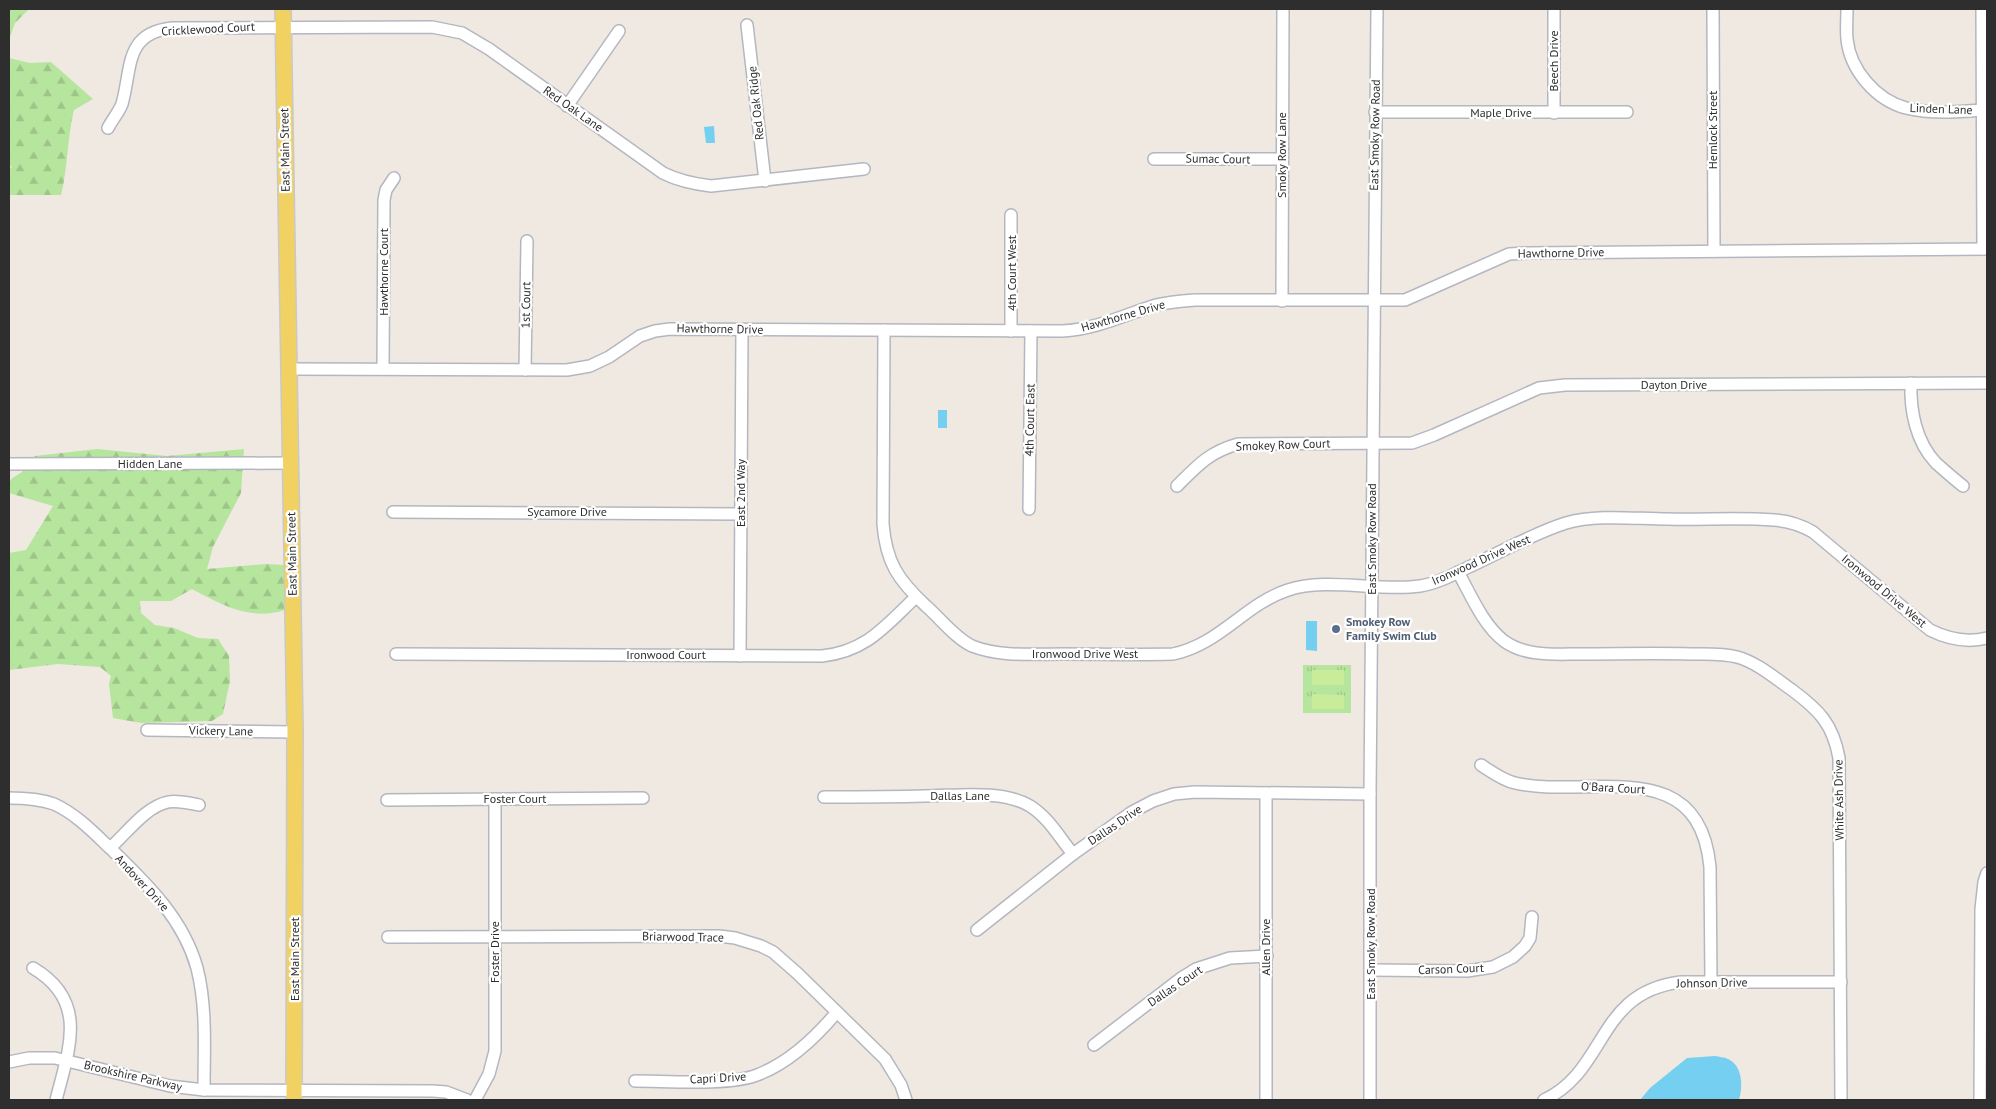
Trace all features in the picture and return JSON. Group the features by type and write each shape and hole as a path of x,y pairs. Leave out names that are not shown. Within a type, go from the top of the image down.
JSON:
{"main road":[{"name":"East Main Street","path":"283,9 295,732 294,1096"}],"street":[{"name":"Smoky Row Lane","path":"1282,301 1283,9"},
{"name":"East Smoky Row Road","path":"1370,1100 1370,794 1376,9"},
{"name":"Beech Drive","path":"1554,9 1554,113"},
{"name":"Hemlock Street","path":"1713,9 1714,251"},
{"name":"Linden Lane","path":"1847,9 1847,40 1857,71 1887,100 1907,108 1924,111 1982,110"},
{"path":"1982,9 1985,249"},
{"name":"Red Oak Ridge","path":"747,25 765,181"},
{"name":"Red Oak Lane","path":"283,26 432,27 462,33 489,49 662,173 676,180 712,186 864,169"},
{"name":"Cricklewood Court","path":"108,128 121,107 133,51 145,37 159,30 172,28 283,26"},
{"path":"567,106 620,31"},
{"name":"Maple Drive","path":"1375,112 1627,112"},
{"name":"Sumac Court","path":"1154,159 1282,159"},
{"name":"Hawthorne Court","path":"383,369 384,200 386,190 394,178"},
{"name":"4th Court West","path":"1011,331 1012,215"},
{"name":"1st Court","path":"525,370 527,241"},
{"name":"Hawthorne Drive","path":"289,369 567,370 590,366 609,357 640,336 655,330 1077,330 1115,321 1157,305 1195,300 1405,300 1509,254 1542,252 1985,249"},
{"name":"East 2nd Way","path":"740,656 742,330"},
{"name":"Ironwood Drive West","path":"884,330 883,524 885,546 890,560 900,577 916,597 970,645 996,653 1173,654 1188,651 1207,642 1253,609 1286,590 1298,587 1420,586 1458,572 1548,530 1577,521 1612,519 1775,520 1803,526 1814,532 1930,630 1957,640 1987,638"},
{"name":"4th Court East","path":"1029,509 1031,331"},
{"path":"1911,383 1914,420 1920,437 1935,462 1963,486"},
{"name":"Dayton Drive","path":"1373,444 1420,441 1539,388 1575,385 1987,383"},
{"name":"Smokey Row Court","path":"1177,486 1204,459 1222,449 1238,444 1373,444"},
{"name":"Hidden Lane","path":"9,464 291,463"},
{"name":"Sycamore Drive","path":"393,512 741,514"},
{"name":"White Ash Drive","path":"1458,572 1491,627 1505,641 1520,649 1547,654 1733,656 1753,664 1795,692 1818,711 1831,729 1837,745 1839,758 1841,1100"},
{"name":"Ironwood Court","path":"396,654 822,656 848,651 869,640 916,597"},
{"name":"Vickery Lane","path":"147,730 295,732"},
{"name":"O'Bara Court","path":"1481,765 1502,778 1527,785 1643,787 1664,794 1687,810 1703,832 1708,848 1710,866 1711,982"},
{"name":"Dallas Drive","path":"977,930 1073,854 1132,812 1153,801 1174,794 1195,792 1370,794"},
{"name":"Allen Drive","path":"1266,793 1266,1100"},
{"name":"Dallas Lane","path":"824,798 980,795 1008,798 1027,804 1038,811 1073,854"},
{"name":"Andover Drive","path":"9,798 38,800 53,804 70,812 91,829 155,892 175,920 193,960 203,1005 204,1090"},
{"name":"Foster Court","path":"388,800 643,798"},
{"name":"Foster Drive","path":"475,1100 489,1074 495,1051 495,799"},
{"path":"110,848 147,813 157,807 176,802 200,805"},
{"path":"1980,1100 1981,909 1987,872"},
{"name":"Carson Court","path":"1371,970 1467,971 1493,967 1513,957 1525,946 1530,938 1532,917"},
{"name":"Briarwood Trace","path":"388,937 719,936 735,938 761,946 773,952 885,1059 901,1084 906,1100"},
{"name":"Dallas Court","path":"1094,1045 1196,969 1230,958 1266,956"},
{"path":"33,968 58,987 68,1007 71,1031 56,1100"},
{"name":"Johnson Drive","path":"1544,1100 1567,1086 1578,1074 1614,1018 1628,1003 1644,993 1670,983 1841,982"},
{"name":"Capri Drive","path":"636,1081 721,1080 756,1076 792,1056 837,1012"},
{"name":"Brookshire Parkway","path":"9,1062 29,1058 55,1058 170,1086 204,1090 294,1096 433,1091 446,1092 467,1100"}],"green space":[{"path":"9,9 29,9 15,23 9,40"},
{"path":"9,58 30,63 51,62 93,99 74,110 61,195 9,195 9,167 12,168 9,163"},
{"path":"97,449 167,456 244,449 241,493 213,547 207,569 266,564 284,565 285,610 260,614 237,610 214,601 192,589 171,601 140,601 141,613 155,625 174,628 198,638 218,639 229,656 230,681 223,714 212,721 141,723 113,718 109,684 111,676 100,667 58,664 9,670 9,553 26,550 53,506 9,493 10,481 24,470 35,456"},
{"path":"1303,665 1351,665 1351,713 1303,713"},
{"path":"1312,670 1344,670 1344,685 1312,685"},
{"path":"1312,694 1344,695 1344,709 1312,709"}],"water":[{"path":"714,126 715,143 706,143 704,127"},
{"path":"938,410 947,410 947,428 938,428"},
{"path":"1306,621 1317,621 1317,651 1306,650"},
{"path":"1715,1056 1728,1059 1737,1067 1741,1077 1739,1100 1640,1100 1650,1088 1687,1058"}],"place":[{"name":"Smokey Row Family Swim Club","path":"1336,629"}]}
